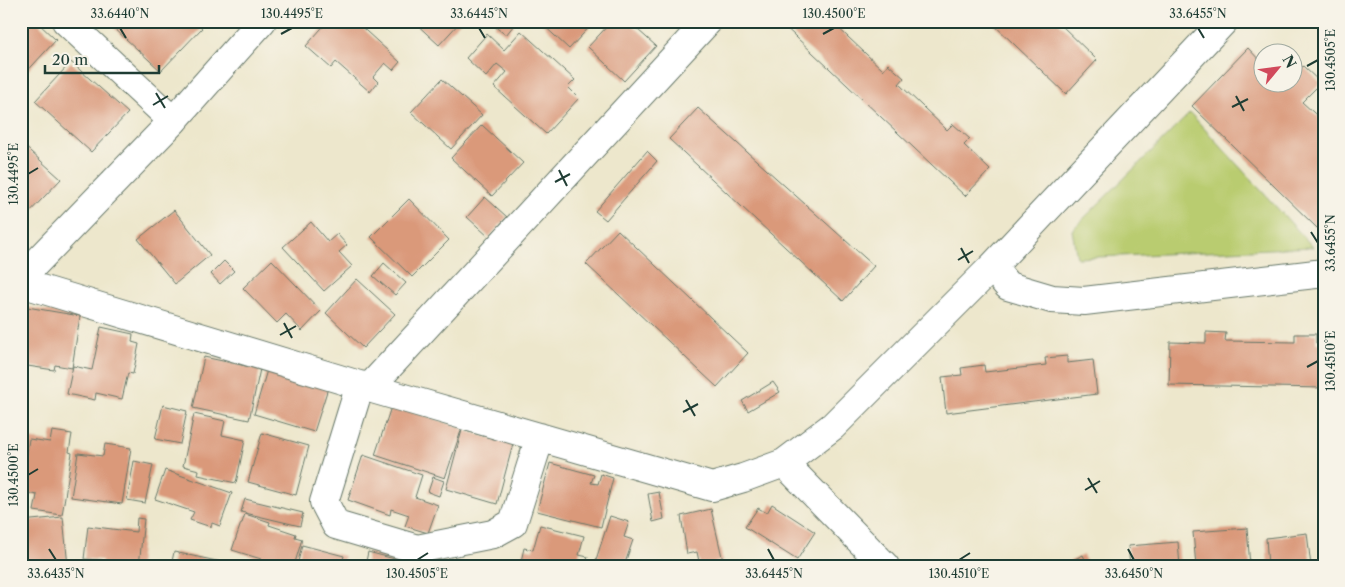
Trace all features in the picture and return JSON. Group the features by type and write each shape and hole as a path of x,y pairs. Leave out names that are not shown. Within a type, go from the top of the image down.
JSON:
{"street":[{"path":"66,21 173,121"},
{"path":"21,278 173,121 262,21"},
{"path":"21,283 364,386 712,486 743,478 784,463 833,426 992,266 1224,21"},
{"path":"540,437 513,523 493,534 417,549 336,525 324,502 364,386 694,26"},
{"path":"992,266 1008,286 1052,299 1084,302 1324,272"},
{"path":"784,463 885,566"}],"green space":[{"path":"1190,113 1313,247 1077,258 1072,230"}],"building":[{"path":"21,21 36,21 56,40 21,78"},
{"path":"120,21 195,21 202,28 161,71 114,28"},
{"path":"328,21 355,21 400,62 393,70 385,63 373,77 378,82 370,92 336,62 331,68 306,46"},
{"path":"413,21 461,21 439,45"},
{"path":"498,21 509,21 514,25 506,35 494,26"},
{"path":"539,21 595,21 569,49"},
{"path":"612,21 628,21 656,46 624,81 588,47"},
{"path":"779,21 831,21 883,70 888,64 904,78 899,84 947,130 953,124 970,139 964,145 990,170 965,196"},
{"path":"990,21 1057,21 1097,60 1066,94"},
{"path":"521,31 575,80 568,87 579,98 546,134 494,87 507,72 497,64 486,77 466,58 487,34 504,50"},
{"path":"1248,48 1252,52 1252,92 1302,92 1303,66 1321,83 1302,102 1324,122 1324,221 1317,228 1192,106"},
{"path":"71,62 128,113 91,152 35,101"},
{"path":"442,79 482,115 451,149 411,112"},
{"path":"698,108 874,266 843,301 669,139"},
{"path":"482,125 523,163 492,196 451,158"},
{"path":"21,143 61,179 25,217 21,214"},
{"path":"647,151 657,161 606,220 595,211"},
{"path":"485,197 507,217 489,237 467,217"},
{"path":"409,199 449,240 412,277 371,237"},
{"path":"174,210 210,255 175,284 138,239"},
{"path":"311,222 328,242 337,234 347,245 339,252 352,266 324,291 283,247"},
{"path":"618,230 748,353 717,387 586,264"},
{"path":"272,260 321,311 302,331 286,314 277,323 243,288"},
{"path":"224,261 234,271 220,284 211,274"},
{"path":"384,263 406,283 395,295 373,276"},
{"path":"357,279 395,314 363,348 326,313"},
{"path":"27,307 80,316 72,368 55,365 54,370 21,365 23,332 21,330 21,316 27,312"},
{"path":"101,327 133,334 132,342 139,344 133,374 128,373 122,399 96,393 95,400 67,394 73,366 92,370"},
{"path":"1206,332 1226,333 1225,341 1295,342 1295,334 1316,334 1316,343 1324,343 1324,388 1169,385 1170,342 1206,343"},
{"path":"1067,356 1067,363 1093,360 1097,394 946,413 942,377 962,375 961,368 984,365 985,372 1046,365 1045,358"},
{"path":"204,357 260,369 249,420 193,408"},
{"path":"267,370 328,388 314,432 254,414"},
{"path":"773,382 780,392 748,411 742,401"},
{"path":"392,404 462,428 445,478 375,455"},
{"path":"163,405 187,411 180,444 155,439"},
{"path":"194,414 225,421 222,435 245,440 236,483 198,475 199,470 183,466"},
{"path":"462,430 513,444 497,504 446,489"},
{"path":"52,431 72,434 69,452 72,453 62,515 34,511 37,495 21,492 29,439 50,442"},
{"path":"262,433 309,446 296,495 248,482"},
{"path":"105,444 131,448 122,504 71,497 78,453 103,456"},
{"path":"363,455 422,475 415,497 438,505 428,533 405,526 409,515 391,509 390,515 348,500"},
{"path":"134,461 153,465 145,503 127,500"},
{"path":"550,463 594,475 591,483 598,484 601,474 613,478 601,527 537,511"},
{"path":"165,470 232,493 220,526 212,523 211,527 190,520 194,512 155,499"},
{"path":"433,477 444,481 439,496 428,492"},
{"path":"659,492 664,519 653,522 648,494"},
{"path":"245,499 303,513 300,526 241,512"},
{"path":"772,504 815,532 797,560 745,527 758,508 767,513"},
{"path":"711,509 723,561 700,566 697,552 687,554 681,516"},
{"path":"245,514 270,522 269,525 296,534 295,537 302,539 294,566 259,566 261,559 232,550"},
{"path":"610,516 629,522 624,537 633,540 624,566 594,566"},
{"path":"63,517 68,566 21,566 21,521"},
{"path":"137,518 144,519 139,566 101,566 102,560 84,559 88,526 136,532"},
{"path":"540,525 584,536 579,555 588,557 585,566 520,566 524,548 533,550"},
{"path":"1247,528 1250,566 1196,566 1193,532"},
{"path":"1307,533 1311,566 1268,566 1266,538"},
{"path":"1178,542 1180,566 1130,566 1128,546"},
{"path":"302,545 344,556 341,566 297,566"},
{"path":"174,552 236,565 236,566 171,566"},
{"path":"368,552 398,560 396,566 365,566"},
{"path":"1083,555 1088,566 1061,566"},
{"path":"471,561 472,566 442,566 442,565"}]}
